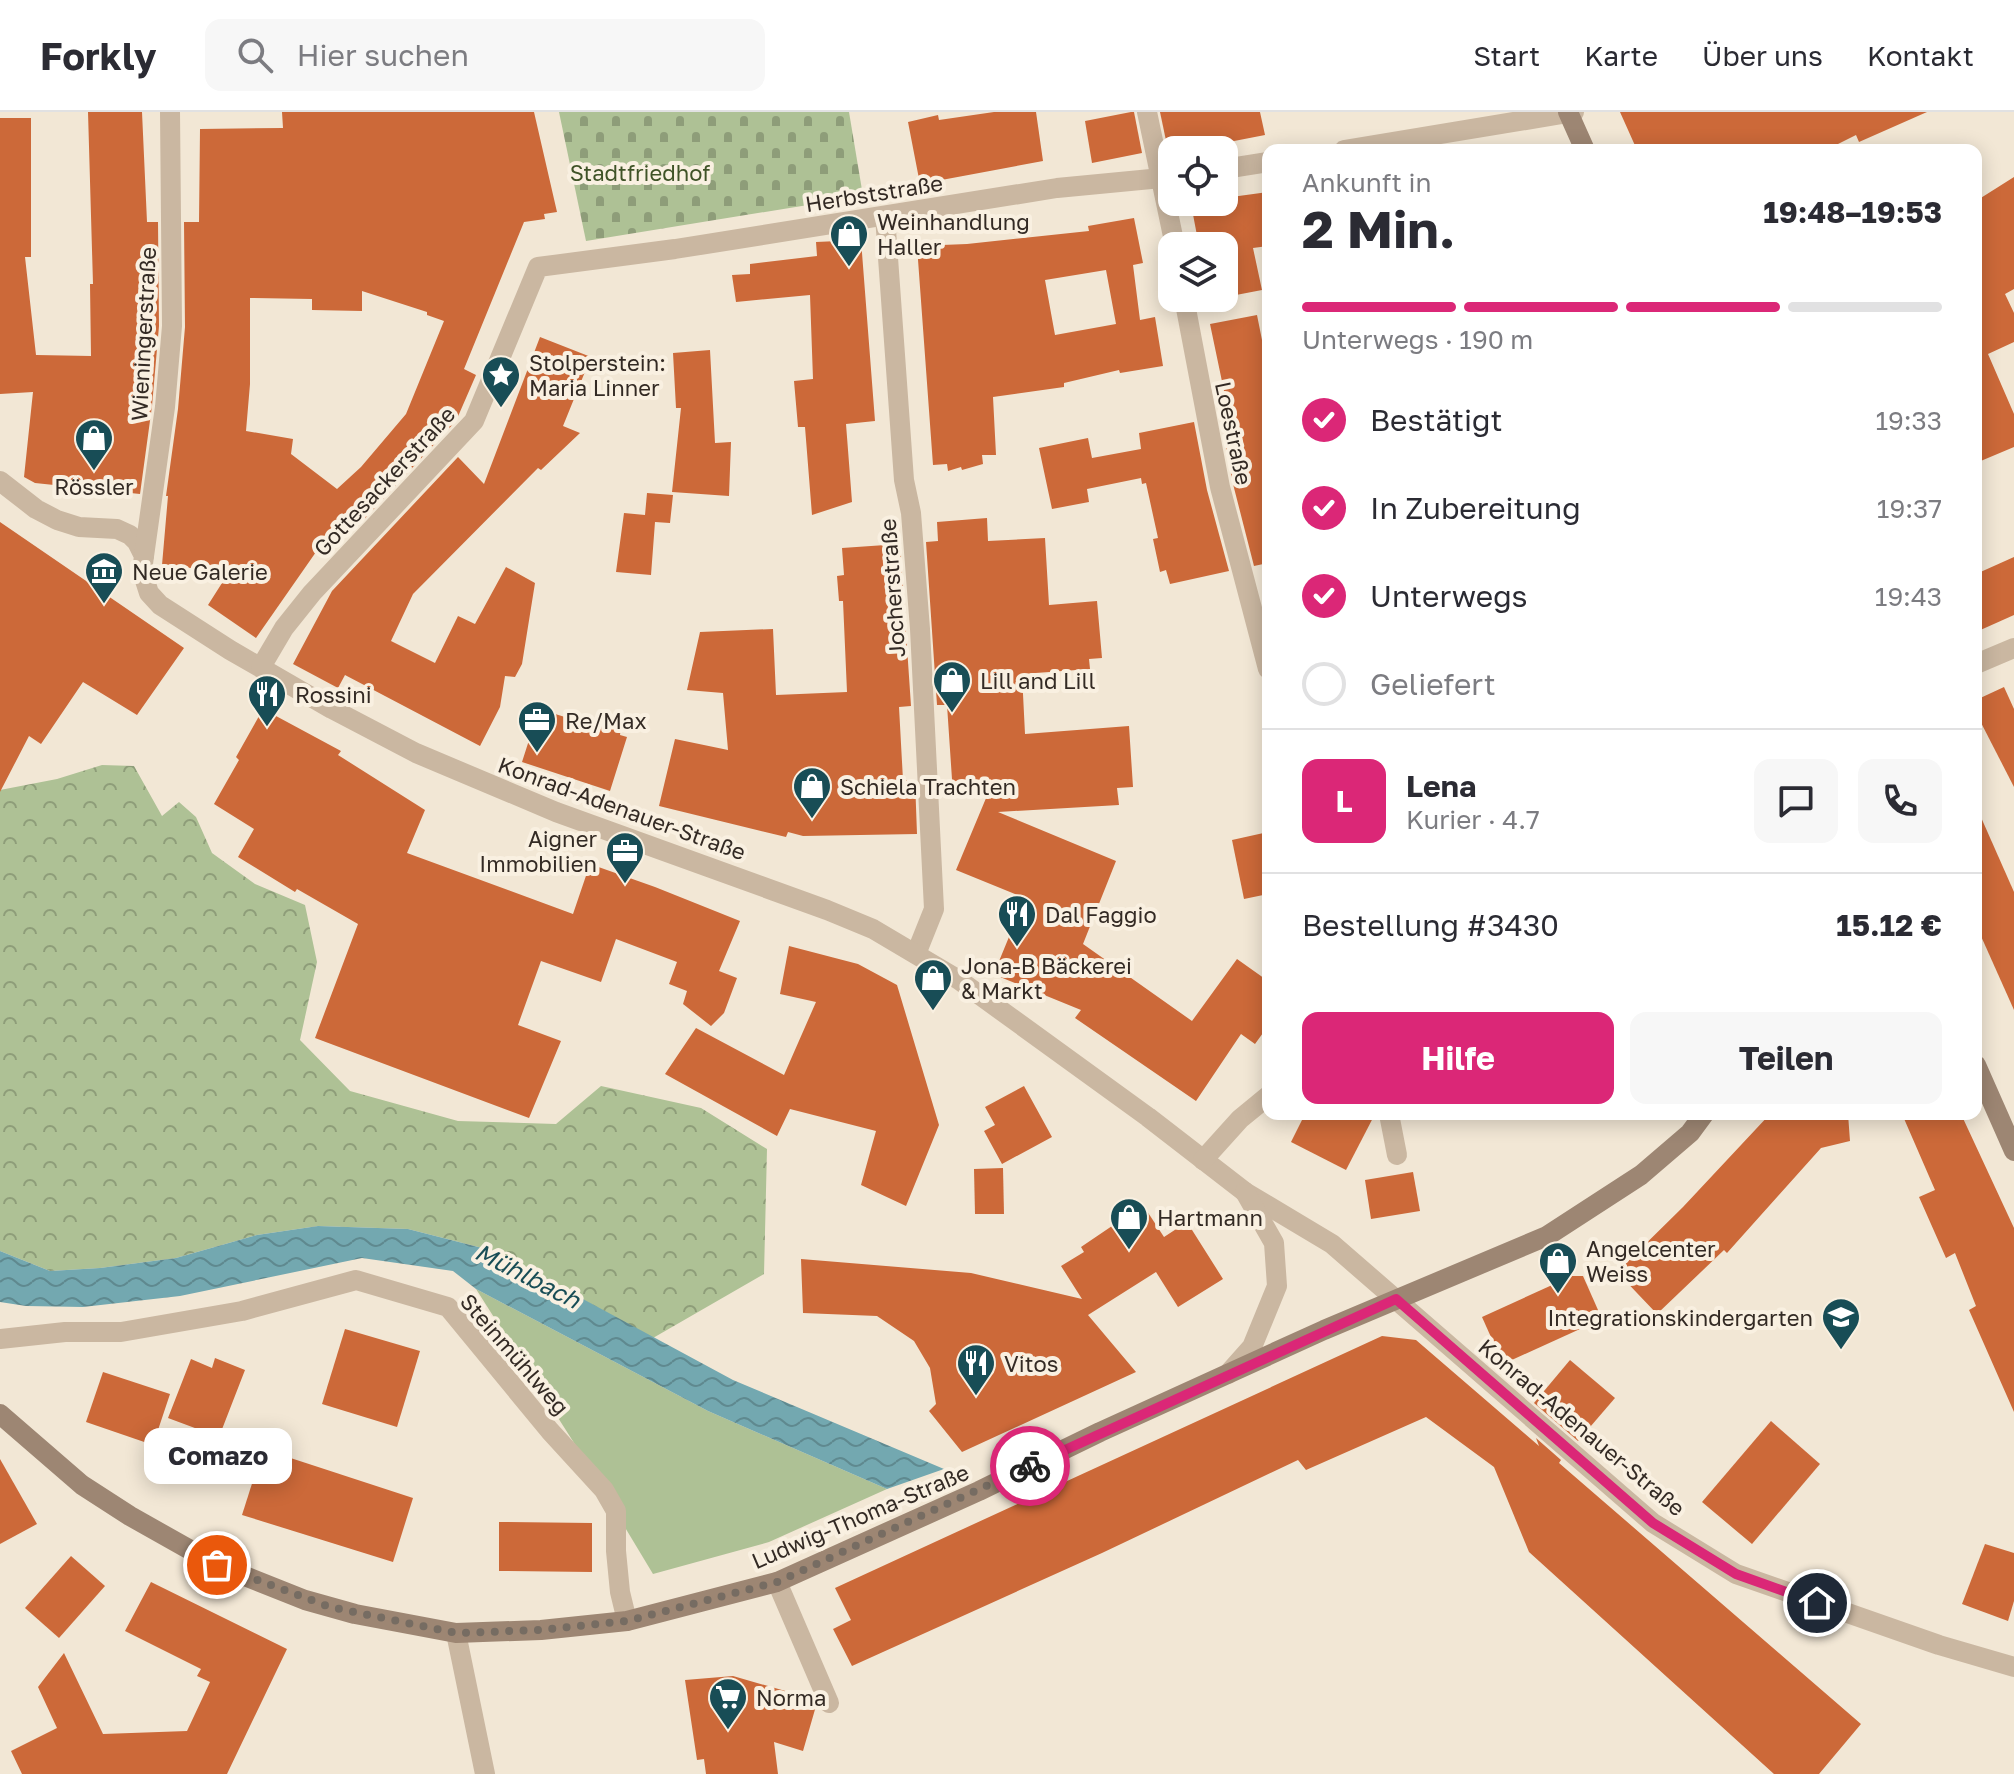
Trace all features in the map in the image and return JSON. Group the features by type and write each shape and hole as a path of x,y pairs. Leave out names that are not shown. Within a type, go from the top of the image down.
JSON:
{"main road":[{"path":"1570,113 1583,144"},
{"path":"1982,1079 2014,1151"},
{"name":"Ludwig-Thoma-Straße","path":"0,1414 82,1485 130,1516 217,1565 330,1607 456,1633 541,1630 627,1621 777,1582 1396,1299 1456,1277 1547,1236 1641,1175 1690,1133 1700,1120"}],"street":[{"name":"Wieningerstraße","path":"144,556 165,407 172,326 170,112"},
{"path":"1147,112 1158,147"},
{"path":"1381,144 1570,113"},
{"path":"1238,167 1262,163"},
{"name":"Herbststraße","path":"584,261 1057,188 1158,179"},
{"name":"Jocherstraße","path":"885,216 904,480 911,513 919,615 934,909 916,954"},
{"name":"Gottesackerstraße","path":"261,667 284,628 312,593 474,421 538,267 584,261"},
{"name":"Loestraße","path":"1187,312 1220,487 1262,646"},
{"path":"0,481 36,509 57,520 79,527 117,529 130,535 144,556"},
{"name":"Konrad-Adenauer-Straße","path":"144,556 144,580 149,593 160,605 332,709 416,753 486,784 873,929 959,980 1148,1117 1245,1192 1316,1232 1653,1523 1736,1574 1939,1645 2014,1667"},
{"path":"1982,661 2014,648"},
{"path":"1203,1160 1240,1119 1262,1101"},
{"path":"1390,1120 1397,1155"},
{"name":"Konrad-Adenauer-Straße","path":"1225,1377 1252,1347 1277,1286 1274,1243 1245,1192"},
{"name":"Steinmühlweg","path":"0,1339 65,1332 121,1332 242,1311 356,1280 448,1307 550,1431 604,1490 616,1511 620,1592 627,1621"},
{"path":"777,1582 829,1703"},
{"path":"456,1633 485,1774"}],"green space":[{"name":"Stadtfriedhof","path":"559,112 849,112 863,196 586,241"},
{"path":"102,765 134,766 162,816 179,802 196,817 212,853 255,884 305,905 317,962 300,1040 350,1091 458,1121 556,1124 601,1086 701,1108 767,1149 764,1274 653,1338 494,1251 408,1229 318,1226 257,1235 176,1258 50,1271 0,1251 0,790 57,779"},
{"path":"476,1289 708,1411 887,1489 769,1542 653,1574"}],"water":[{"name":"Mühlbach","path":"318,1226 408,1229 494,1251 733,1380 944,1469 887,1489 708,1411 476,1289 453,1271 362,1258 180,1296 83,1307 26,1306 0,1302 0,1251 50,1271 100,1268 176,1258 257,1235"}],"building":[{"path":"88,112 142,112 147,222 158,222 159,326 140,494 35,483 24,477 33,392 0,394 0,118 31,118 31,257 25,257 36,355 91,356 90,284 93,284"},
{"path":"282,112 534,112 557,212 544,214 545,219 524,222 464,369 476,375 456,421 355,529 339,519 256,638 208,605 229,572 162,565 166,496 185,327 184,222 199,222 200,129 283,128","holes":["362,291 427,312 427,315 444,321 406,414 361,467 337,489 291,454 293,439 246,431 250,384 250,298 312,299 312,310 362,311"]},
{"path":"994,112 1036,112 1043,161 920,184 908,122 938,115 939,120"},
{"path":"1134,112 1142,153 1092,163 1085,121"},
{"path":"1160,112 1260,112 1265,135 1238,140 1238,136 1165,136"},
{"path":"1620,112 1927,112 1859,142 1856,135 1838,144 1634,144"},
{"path":"2014,177 2014,289 2005,294 2014,313 2014,342 1988,354 2014,414 2014,447 1982,460 1982,197"},
{"path":"1262,193 1262,247 1253,248 1262,290 1238,295 1238,232 1196,232 1193,216 1238,216 1238,196"},
{"path":"1134,218 1143,263 1133,265 1140,320 1155,317 1163,366 1120,373 1119,370 1064,383 1064,387 993,397 996,455 982,455 983,464 962,470 961,467 948,471 947,464 933,465 917,246 1089,231 1088,226","holes":["1106,270 1116,324 1055,335 1045,280"]},
{"path":"861,240 875,421 846,424 852,502 812,515 805,427 798,427 794,381 813,379 810,295 736,302 732,275 750,274 750,264 817,256 816,242"},
{"path":"1257,315 1262,340 1262,564 1254,566 1220,417 1229,415 1210,324"},
{"path":"540,337 591,357 563,426 580,433 541,470 538,468 413,594 391,641 435,663 458,616 475,624 506,567 535,583 522,664 515,677 505,676 500,707 480,746 345,675 338,688 293,664 332,591 458,457 484,484"},
{"path":"710,350 715,443 731,442 729,496 672,492 681,408 676,408 673,353"},
{"path":"1194,422 1207,490 1229,571 1170,584 1166,570 1160,572 1153,539 1158,538 1146,483 1142,484 1141,478 1087,489 1089,502 1052,509 1039,448 1088,438 1092,458 1141,449 1139,433"},
{"path":"647,493 673,495 670,523 655,522 651,575 616,572 624,513 645,515"},
{"path":"987,518 988,541 1045,538 1049,605 1097,601 1102,658 1089,659 1090,669 1022,674 1025,734 1129,726 1133,787 1117,788 1119,805 998,812 1116,861 1083,944 1192,1021 1237,959 1262,977 1262,1034 1255,1044 1241,1034 1196,1101 1075,1018 1081,1010 1000,977 1002,974 995,971 1025,898 956,870 989,791 953,794 947,705 937,705 926,542 938,541 937,522"},
{"path":"0,522 184,648 137,715 83,682 41,744 29,736 0,792"},
{"path":"900,544 911,706 899,707 903,780 915,780 917,834 803,836 788,832 786,837 659,806 675,739 728,750 723,693 687,690 700,632 773,629 776,695 847,692 843,601 839,601 837,576 844,575 842,548"},
{"path":"2014,557 2014,615 1982,629 1982,571"},
{"path":"2004,687 2014,709 2014,787 1982,725 1982,697"},
{"path":"263,709 341,751 338,755 425,810 407,853 573,914 590,864 740,921 719,971 737,978 724,1013 711,1026 683,1004 687,991 669,984 677,962 616,939 601,982 541,961 518,1025 561,1041 529,1118 315,1038 358,924 297,889 295,892 238,857 254,829 214,804"},
{"path":"539,709 594,726 594,722 621,727 620,735 627,737 610,791 522,762"},
{"path":"1982,820 2014,892 2014,1010 1982,938"},
{"path":"1262,833 1262,895 1244,899 1232,840"},
{"path":"789,946 858,964 897,985 939,1125 906,1206 861,1185 876,1131 790,1109 777,1136 665,1074 696,1028 784,1075 816,1002 780,994"},
{"path":"1024,1086 1052,1137 1002,1164 984,1131 995,1125 985,1107"},
{"path":"1302,1120 1372,1120 1346,1170 1291,1142"},
{"path":"1764,1120 1848,1120 1850,1141 1821,1148 1727,1253 1724,1250 1657,1314 1617,1272"},
{"path":"1905,1120 1964,1120 2014,1228 2014,1412 1969,1310 1976,1306 1955,1253 1946,1258 1919,1197 1935,1190"},
{"path":"1003,1168 1004,1214 975,1214 974,1169"},
{"path":"1413,1172 1420,1211 1371,1219 1365,1180"},
{"path":"1143,1205 1164,1237 1187,1222 1223,1279 1178,1307 1156,1272 1088,1315 1136,1372 962,1452 929,1411 936,1404 930,1368 914,1341 877,1316 803,1313 801,1259 971,1273 1082,1299 1061,1266 1084,1252 1081,1247"},
{"path":"1572,1276 1583,1276 1602,1319 1503,1364 1482,1317"},
{"path":"345,1329 420,1351 397,1427 322,1404"},
{"path":"1382,1336 1416,1340 1539,1446 1536,1438 1561,1460 1559,1463 1861,1724 1819,1774 1774,1774 1529,1552 1494,1467 1426,1417 1306,1470 1298,1460 852,1666 833,1629 851,1620 835,1588"},
{"path":"215,1358 245,1370 219,1437 168,1418 191,1359 212,1368"},
{"path":"1570,1360 1615,1398 1578,1441 1534,1403"},
{"path":"103,1372 170,1394 153,1445 86,1422"},
{"path":"1771,1421 1820,1464 1752,1544 1702,1502"},
{"path":"263,1449 413,1498 393,1562 242,1515"},
{"path":"0,1459 37,1524 0,1544"},
{"path":"499,1522 592,1523 592,1572 499,1571"},
{"path":"1985,1544 2014,1553 2014,1601 2008,1621 1962,1604"},
{"path":"71,1556 105,1586 59,1638 25,1608"},
{"path":"151,1582 287,1649 227,1774 22,1774 11,1751 57,1728 38,1687 64,1653 103,1734 187,1731 210,1682 197,1676 201,1669 125,1631"},
{"name":"Norma","path":"733,1676 813,1699 816,1706 803,1751 774,1742 778,1774 706,1774 704,1759 697,1760 685,1680"}],"way so far":[{"path":"217,1565 305,1600 355,1614 456,1633 541,1630 627,1621 777,1582 1030,1466"}],"place":[{"name":"Weinhandlung Haller","path":"849,268"},
{"name":"Stolperstein: Maria Linner","path":"501,409"},
{"name":"Rössler","path":"94,472"},
{"name":"Neue Galerie","path":"104,605"},
{"name":"Lill and Lill","path":"952,714"},
{"name":"Rossini","path":"267,728"},
{"name":"Re/Max","path":"537,754"},
{"name":"Schiela Trachten","path":"812,820"},
{"name":"Aigner Immobilien","path":"625,885"},
{"name":"Dal Faggio","path":"1017,948"},
{"name":"Jona-B Bäckerei & Markt","path":"933,1012"},
{"name":"Hartmann","path":"1129,1251"},
{"name":"Angelcenter Weiss","path":"1558,1295"},
{"name":"Integrationskindergarten","path":"1841,1351"},
{"name":"Vitos","path":"976,1397"},
{"name":"Comazo","path":"217,1565"},
{"name":"Norma","path":"728,1731"}],"route":[{"path":"1030,1466 1396,1299 1653,1523 1736,1574 1817,1603"}]}
